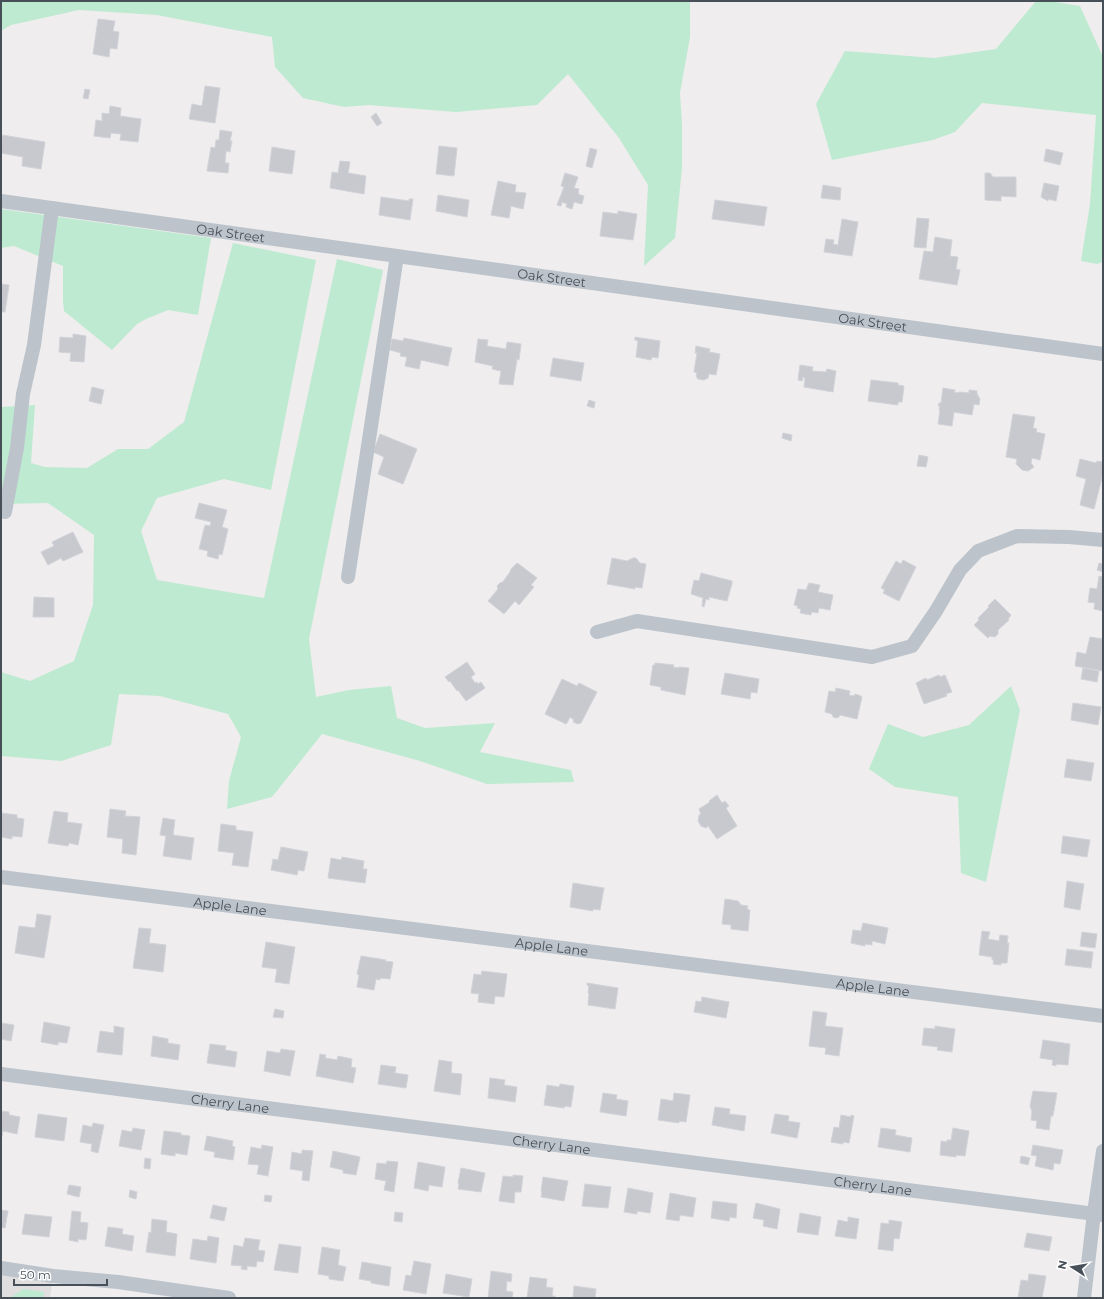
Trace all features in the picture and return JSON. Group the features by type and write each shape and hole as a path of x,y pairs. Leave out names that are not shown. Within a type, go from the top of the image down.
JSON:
{"street":[{"name":"Oak Street","path":"1,201 1103,354"},
{"path":"5,512 17,448 22,394 34,345 52,208"},
{"path":"348,577 397,256"},
{"path":"597,632 636,621 872,657 912,646 936,611 960,570 978,551 1017,536 1069,537 1103,540"},
{"name":"Apple Lane","path":"1,877 1103,1016"},
{"name":"Cherry Lane","path":"1,1074 1098,1214"},
{"path":"1084,1298 1098,1214 1103,1151"},
{"path":"1,1268 53,1276 118,1282 153,1293 229,1298"}],"shaded area":[{"path":"1,1268 53,1276 50,1298 1,1298"}],"green space":[{"path":"1,1 690,1 690,37 680,93 682,168 675,238 644,266 648,185 619,138 568,74 537,105 456,112 369,105 344,107 303,98 275,67 272,37 157,15 79,10 11,25 1,31"},
{"path":"1036,1 1049,1 1080,6 1103,57 1103,262 1097,264 1081,261 1090,204 1096,115 982,103 955,132 933,140 832,160 816,104 845,51 934,58 996,49"},
{"path":"1,209 211,238 198,315 168,310 137,324 112,350 64,311 63,266 14,246 1,248"},
{"path":"233,243 316,260 271,490 224,479 157,498 141,531 157,580 264,598 337,259 383,270 309,639 316,697 349,690 391,686 397,718 425,728 495,723 480,752 571,770 574,782 487,784 420,761 322,734 272,797 227,809 229,781 241,737 228,714 160,696 119,694 111,745 61,761 1,756 1,672 30,681 74,661 93,605 94,535 48,503 1,504 1,407 35,405 31,463 45,467 87,468 118,449 148,449 184,422"},
{"path":"1011,686 1020,710 986,882 961,873 958,797 895,787 869,769 888,724 923,737 969,725"},
{"path":"23,1289 44,1292 43,1298 10,1298"}],"building":[{"path":"98,19 115,21 113,31 119,32 117,49 110,48 109,57 93,54"},
{"path":"205,86 220,88 215,123 189,119 192,104 202,106"},
{"path":"85,89 90,90 88,99 83,98"},
{"path":"110,106 121,108 120,116 141,119 138,142 120,140 121,134 111,133 110,138 94,136 96,120 102,121 102,113 109,114"},
{"path":"376,113 382,123 377,126 371,117"},
{"path":"220,130 232,132 230,152 226,151 225,163 229,163 228,173 207,171 211,147 215,148 216,140 219,140"},
{"path":"2,135 45,142 41,169 22,166 23,157 1,153"},
{"path":"439,146 457,148 454,176 436,174"},
{"path":"272,147 295,151 292,174 269,171"},
{"path":"590,148 597,150 592,168 586,166"},
{"path":"1046,149 1063,153 1060,165 1044,161"},
{"path":"340,161 350,162 348,173 366,176 364,194 330,188 332,172 338,173"},
{"path":"565,173 578,177 574,188 579,189 578,194 584,196 582,204 574,202 572,209 566,207 567,204 562,202 561,206 557,205 564,187 561,186"},
{"path":"985,173 990,173 993,177 1016,177 1016,197 1001,196 1001,201 985,200"},
{"path":"498,181 516,185 515,192 526,193 523,209 511,206 509,218 491,215"},
{"path":"1044,183 1059,186 1056,201 1048,199 1048,201 1041,197"},
{"path":"823,185 841,188 840,200 821,198"},
{"path":"438,195 469,200 467,217 436,211"},
{"path":"381,197 409,201 409,199 413,199 410,220 379,215"},
{"path":"715,200 767,207 764,226 712,219"},
{"path":"618,211 637,214 633,240 600,236 603,212 618,214"},
{"path":"917,218 929,219 926,248 914,247"},
{"path":"842,219 858,222 852,256 824,252 826,239 834,240 833,244 838,245"},
{"path":"935,237 952,240 950,256 958,257 956,269 960,270 957,285 919,279 924,251 933,252"},
{"path":"1,284 9,285 5,312 1,312"},
{"path":"73,334 86,336 84,362 70,361 71,353 59,352 60,337 73,338"},
{"path":"635,337 660,341 658,358 652,357 651,360 636,357 638,341 635,340"},
{"path":"404,338 452,348 448,366 421,360 419,369 405,366 407,357 400,356 401,353 390,350 392,339 403,341"},
{"path":"478,339 488,340 487,346 506,349 507,342 521,344 513,385 499,384 501,371 492,369 493,366 475,362"},
{"path":"696,346 710,349 709,352 720,354 716,375 709,374 708,378 704,380 698,379 696,376 697,373 694,372 697,353 695,353"},
{"path":"553,358 584,363 581,381 550,376"},
{"path":"800,365 813,367 812,371 826,372 827,369 836,371 833,392 804,387 805,378 803,377 802,381 798,380"},
{"path":"871,380 898,383 898,385 904,386 902,402 898,402 898,405 868,401"},
{"path":"92,387 104,390 101,404 89,401"},
{"path":"943,388 955,390 954,392 959,393 969,393 969,390 977,391 980,399 979,405 974,404 972,415 954,412 952,426 938,424 940,406 938,406 939,403 941,403"},
{"path":"589,400 595,402 594,408 587,406"},
{"path":"1013,414 1035,417 1033,428 1037,429 1036,432 1045,434 1040,460 1032,458 1031,463 1034,467 1028,471 1022,470 1016,464 1017,459 1006,457"},
{"path":"783,433 792,435 791,441 782,438"},
{"path":"380,434 417,449 403,484 378,474 384,457 373,452"},
{"path":"919,455 928,457 926,467 917,466"},
{"path":"1080,459 1096,463 1097,461 1103,462 1103,474 1094,509 1080,505 1086,479 1076,476"},
{"path":"199,503 227,510 222,527 228,529 222,555 219,554 218,559 207,556 208,551 199,549 205,525 210,526 211,522 195,518"},
{"path":"73,532 83,552 63,561 61,558 48,565 41,552 54,546 52,542"},
{"path":"612,558 627,561 636,558 640,563 646,564 642,588 635,587 635,589 607,584"},
{"path":"903,560 916,567 899,601 883,593 885,590 881,588 896,561 901,564"},
{"path":"517,563 537,578 531,585 534,587 519,605 515,601 504,614 488,601 498,589 497,586 501,582 502,583"},
{"path":"1099,563 1103,564 1103,572 1097,570"},
{"path":"701,573 732,581 727,601 709,597 709,600 706,599 704,607 702,606 703,598 691,594 694,580 699,581"},
{"path":"1099,576 1103,577 1103,611 1094,609 1095,603 1088,602 1090,588 1097,589"},
{"path":"809,583 820,585 818,592 833,595 830,610 819,608 818,613 812,612 811,615 800,613 801,609 794,605 798,589 806,590"},
{"path":"34,597 54,598 54,617 33,617"},
{"path":"995,599 1011,615 1008,619 1009,620 998,630 998,634 995,637 990,636 988,638 974,625 979,620 978,618"},
{"path":"1090,637 1103,639 1103,671 1075,666 1077,652 1086,654"},
{"path":"467,662 475,674 471,677 475,683 477,682 478,684 481,682 485,688 466,701 458,690 457,691 445,677"},
{"path":"655,663 674,665 673,667 679,668 689,668 685,695 661,690 661,687 650,685 653,665 655,665"},
{"path":"1083,668 1099,671 1097,682 1081,679"},
{"path":"725,673 759,679 757,693 751,692 750,699 721,694"},
{"path":"939,675 940,677 945,675 952,692 946,694 947,696 924,704 916,683 926,678 927,680"},
{"path":"562,679 577,686 579,683 597,692 581,723 578,724 573,722 574,720 570,717 566,724 545,714"},
{"path":"836,688 850,691 849,695 854,696 855,694 862,697 857,719 840,715 836,718 833,717 832,714 825,712 829,691 835,692"},
{"path":"1073,703 1101,707 1098,725 1071,720"},
{"path":"1067,759 1094,763 1091,781 1064,777"},
{"path":"717,795 722,803 725,801 729,806 726,808 737,826 717,839 708,826 706,828 701,826 698,821 699,815 701,814 699,809 710,802 709,801"},
{"path":"110,809 126,811 125,816 140,817 136,855 122,853 123,839 107,837"},
{"path":"54,811 68,813 67,822 82,824 78,845 69,843 68,846 48,843"},
{"path":"1,813 17,815 17,818 24,819 22,837 12,836 12,839 1,837"},
{"path":"163,818 175,820 173,835 194,838 191,860 163,856 166,836 160,835"},
{"path":"221,824 236,826 236,830 253,832 248,867 232,865 234,853 218,851"},
{"path":"1063,836 1090,840 1087,857 1061,853"},
{"path":"281,847 308,852 304,871 298,870 297,875 271,870 273,859 278,860"},
{"path":"342,857 364,861 363,869 367,869 365,883 328,878 331,858 341,860"},
{"path":"1067,881 1084,884 1080,910 1064,907"},
{"path":"573,883 604,888 600,910 593,909 593,911 570,907"},
{"path":"725,899 738,901 741,905 748,906 747,909 750,910 748,931 731,929 731,925 722,924"},
{"path":"37,914 51,916 44,958 15,953 19,926 35,928"},
{"path":"863,923 888,928 885,944 872,941 872,945 865,944 865,946 851,943 853,930 861,931"},
{"path":"139,928 151,929 149,943 166,945 163,972 133,968"},
{"path":"982,931 990,932 988,939 999,941 1000,935 1008,936 1007,943 1009,943 1007,963 1001,963 1001,965 993,964 994,960 992,960 992,957 979,955"},
{"path":"1082,932 1097,934 1095,948 1080,946"},
{"path":"266,942 295,947 289,984 275,982 277,969 262,967"},
{"path":"1067,949 1093,952 1091,968 1065,965"},
{"path":"361,956 393,962 390,979 376,979 374,990 357,987 359,975 357,974"},
{"path":"482,971 507,974 504,997 495,996 494,1004 478,1002 479,994 471,993 474,974 481,975"},
{"path":"587,983 618,988 615,1009 588,1005 589,986"},
{"path":"702,997 729,1002 726,1018 694,1012 696,1001 701,1002"},
{"path":"275,1009 284,1011 283,1018 273,1017"},
{"path":"813,1011 827,1013 825,1026 843,1028 839,1056 825,1054 826,1048 809,1046"},
{"path":"44,1022 70,1027 67,1043 58,1042 58,1045 41,1042"},
{"path":"1,1023 14,1025 11,1041 1,1039"},
{"path":"114,1026 124,1028 122,1055 97,1052 100,1031 114,1033"},
{"path":"935,1026 955,1029 952,1052 937,1050 938,1047 922,1045 924,1028 935,1029"},
{"path":"153,1036 168,1039 168,1043 180,1045 178,1060 151,1056"},
{"path":"1043,1040 1070,1044 1068,1065 1052,1065 1053,1060 1040,1058"},
{"path":"210,1044 226,1046 225,1050 237,1052 235,1067 207,1063"},
{"path":"281,1049 295,1051 290,1076 264,1071 267,1051 280,1053"},
{"path":"320,1054 326,1055 325,1058 337,1060 338,1056 352,1059 351,1067 356,1068 353,1083 316,1076"},
{"path":"439,1060 452,1062 451,1073 462,1074 460,1095 434,1091"},
{"path":"381,1065 396,1067 395,1073 408,1075 406,1088 378,1084"},
{"path":"490,1078 505,1080 504,1085 517,1087 515,1102 488,1098"},
{"path":"560,1084 574,1086 571,1107 565,1106 564,1108 544,1105 547,1085 559,1087"},
{"path":"1033,1091 1057,1093 1049,1130 1036,1128 1037,1121 1031,1120 1032,1111 1030,1106"},
{"path":"603,1093 617,1095 616,1099 628,1101 626,1116 600,1112"},
{"path":"674,1093 690,1095 686,1122 679,1121 679,1123 658,1120 661,1099 673,1101"},
{"path":"715,1107 730,1109 729,1114 746,1116 744,1131 712,1125"},
{"path":"1,1111 9,1112 9,1115 20,1117 17,1134 3,1131 1,1141"},
{"path":"38,1114 67,1118 64,1141 35,1137"},
{"path":"775,1114 789,1116 788,1121 800,1123 797,1138 771,1133"},
{"path":"841,1115 851,1117 851,1115 854,1116 849,1143 843,1142 843,1144 831,1142 834,1127 839,1128"},
{"path":"93,1123 104,1125 98,1153 91,1151 92,1144 80,1142 83,1125 92,1127"},
{"path":"133,1128 145,1130 141,1150 119,1146 122,1130 132,1132"},
{"path":"881,1128 896,1130 895,1135 912,1138 910,1152 878,1147"},
{"path":"953,1128 969,1131 965,1156 956,1155 956,1157 940,1155 941,1141 947,1142 947,1140 951,1140"},
{"path":"164,1131 181,1133 181,1135 190,1136 187,1155 175,1153 175,1156 161,1154"},
{"path":"207,1136 233,1141 232,1146 235,1147 233,1160 214,1157 215,1152 204,1150"},
{"path":"262,1145 273,1147 268,1176 257,1174 259,1165 248,1164 251,1147 261,1149"},
{"path":"1033,1145 1063,1150 1060,1164 1054,1163 1053,1170 1035,1166 1037,1156 1031,1155"},
{"path":"302,1150 313,1151 309,1181 302,1180 303,1171 290,1169 292,1152 302,1154"},
{"path":"333,1151 360,1157 356,1175 343,1173 343,1170 330,1167"},
{"path":"1021,1156 1030,1158 1028,1165 1020,1163"},
{"path":"145,1158 151,1159 150,1169 144,1168"},
{"path":"387,1161 398,1162 394,1192 384,1190 386,1181 375,1179 377,1163 386,1164"},
{"path":"418,1162 445,1167 442,1187 429,1185 428,1191 414,1188"},
{"path":"461,1168 485,1173 481,1192 458,1189"},
{"path":"513,1175 523,1176 521,1192 515,1192 514,1203 499,1201 503,1176 513,1177"},
{"path":"543,1177 568,1181 564,1201 541,1197"},
{"path":"585,1184 611,1187 608,1208 582,1206"},
{"path":"69,1185 81,1187 79,1197 67,1194"},
{"path":"628,1188 653,1193 650,1213 637,1211 637,1214 624,1212"},
{"path":"130,1190 137,1192 136,1199 129,1197"},
{"path":"670,1193 696,1198 693,1217 680,1215 679,1221 666,1219"},
{"path":"265,1195 272,1196 271,1202 264,1201"},
{"path":"713,1201 737,1204 736,1218 730,1217 729,1221 711,1218"},
{"path":"756,1203 780,1209 777,1229 763,1226 764,1220 753,1218"},
{"path":"213,1205 227,1208 224,1221 210,1218"},
{"path":"1,1210 8,1211 5,1228 1,1227"},
{"path":"72,1211 81,1212 80,1222 88,1223 86,1240 78,1239 78,1242 69,1240"},
{"path":"395,1212 403,1213 402,1222 394,1221"},
{"path":"800,1213 821,1217 818,1235 797,1232"},
{"path":"25,1214 52,1217 49,1237 22,1234"},
{"path":"848,1217 859,1219 856,1239 835,1236 838,1220 848,1222"},
{"path":"152,1219 167,1221 166,1232 177,1234 175,1256 146,1252 149,1232 151,1233"},
{"path":"889,1220 902,1222 899,1239 894,1238 893,1251 878,1249 881,1223 889,1224"},
{"path":"108,1227 123,1229 122,1234 134,1236 132,1251 105,1246"},
{"path":"1027,1233 1052,1237 1049,1251 1024,1247"},
{"path":"208,1236 219,1238 216,1263 190,1259 193,1239 207,1241"},
{"path":"245,1238 260,1240 258,1250 265,1251 263,1262 257,1261 256,1267 247,1266 247,1270 241,1269 242,1266 231,1265 234,1245 243,1247"},
{"path":"279,1244 301,1247 298,1273 274,1270"},
{"path":"322,1247 340,1250 338,1265 346,1267 343,1281 329,1279 329,1276 318,1274"},
{"path":"414,1261 431,1264 426,1294 403,1290 406,1275 411,1276"},
{"path":"362,1262 391,1267 389,1286 359,1279"},
{"path":"491,1271 512,1274 511,1282 507,1281 506,1291 513,1292 512,1298 488,1298"},
{"path":"446,1274 472,1279 469,1297 443,1293"},
{"path":"1029,1274 1046,1276 1042,1298 1018,1297 1021,1280 1028,1281"},
{"path":"530,1277 547,1279 546,1287 553,1288 552,1296 555,1296 555,1298 527,1298"},
{"path":"574,1286 596,1289 595,1298 573,1298"}]}
